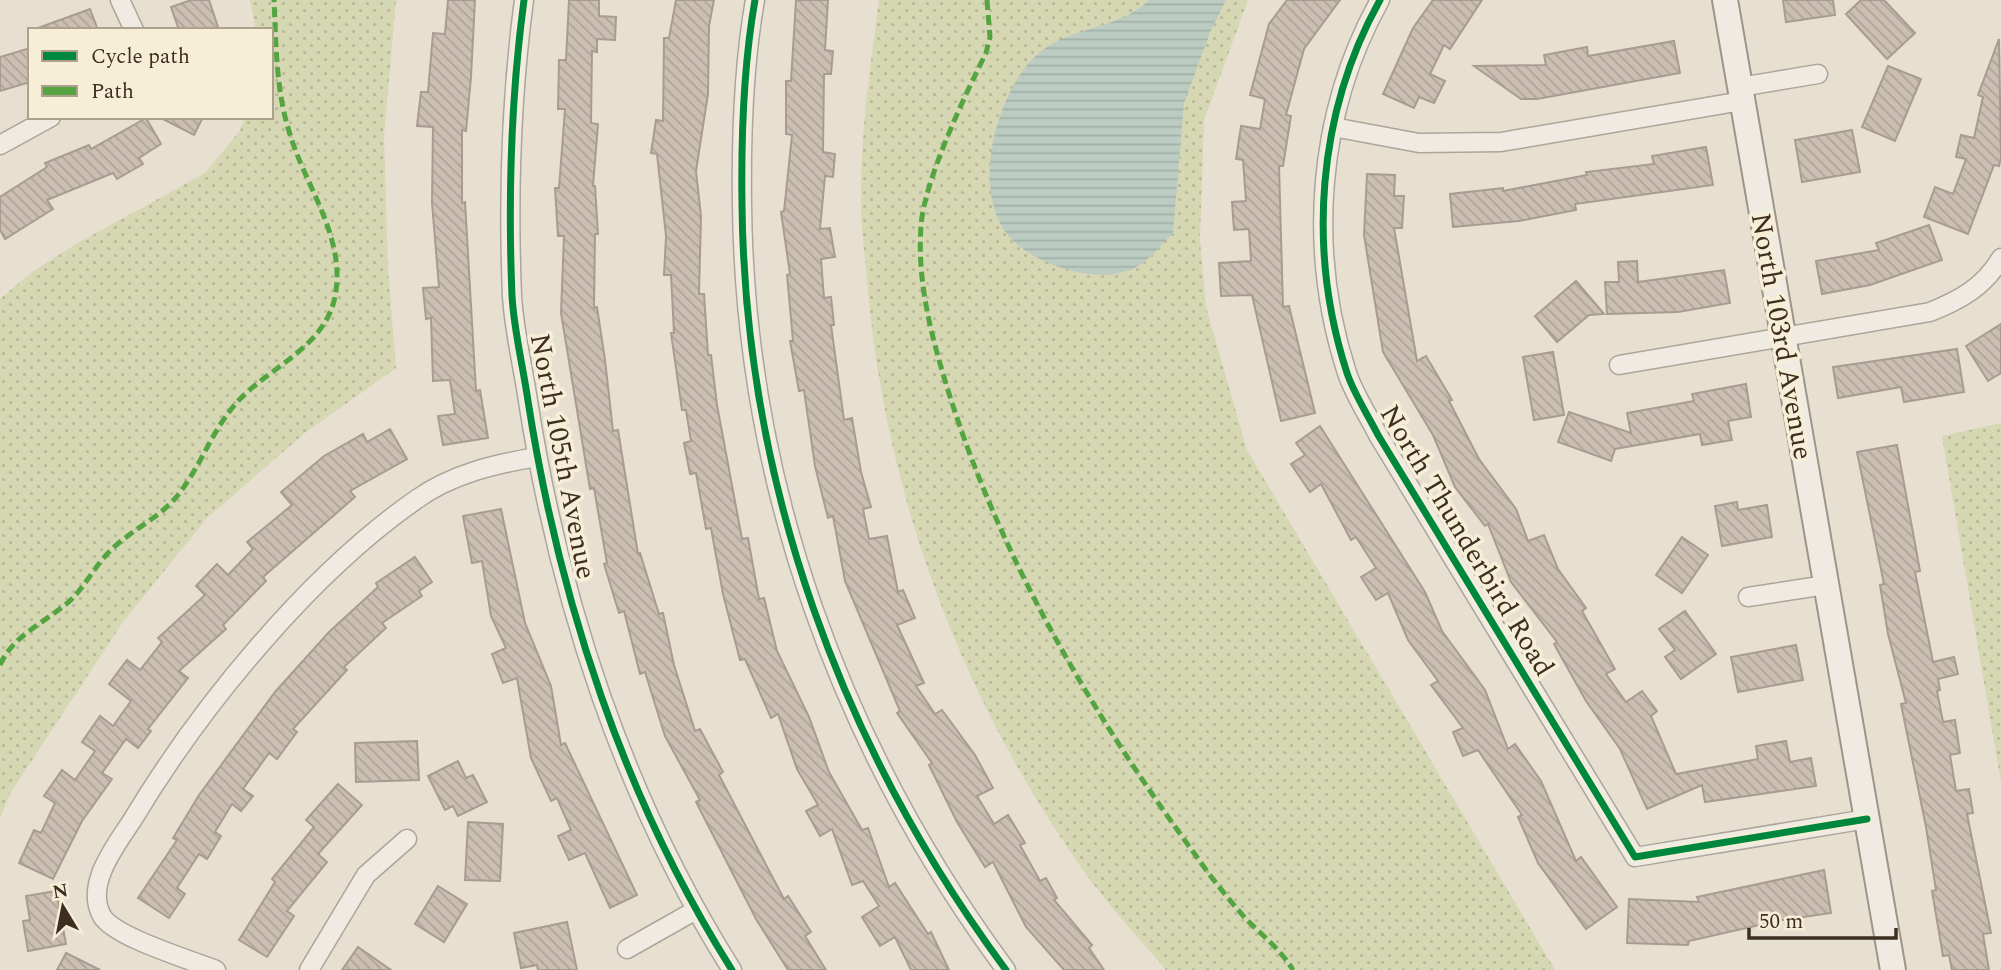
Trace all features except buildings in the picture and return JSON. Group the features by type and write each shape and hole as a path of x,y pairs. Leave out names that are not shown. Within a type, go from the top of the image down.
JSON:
{"street":[{"path":"120,0 133,28"},
{"name":"North 105th Avenue","path":"524,0 514,70 512,298 537,457 560,563 607,711 633,778 696,910 732,970"},
{"path":"755,0 742,127 742,248 759,409 782,514 821,636 873,755 940,876 1006,970"},
{"name":"North Thunderbird Road","path":"1380,0 1350,62 1333,127 1323,195 1322,251 1329,302 1348,374 1378,435 1635,857 1867,819"},
{"name":"North 103rd Avenue","path":"1725,0 1893,970"},
{"path":"1333,127 1419,143 1501,142 1741,94 1818,75"},
{"path":"0,145 47,119"},
{"path":"1619,365 1930,312 1956,301 1979,286 2001,258"},
{"path":"216,970 118,931 102,915 98,903 99,881 107,862 154,783 255,651 346,557 382,526 442,485 468,473 537,457"},
{"path":"1748,597 1826,585"},
{"path":"309,970 366,875 407,839"},
{"path":"627,949 696,910"}],"green space":[{"path":"250,0 396,0 384,136 388,269 396,368 305,433 207,518 123,622 11,792 0,818 0,299 32,272 76,244 205,173 239,132 245,119 273,119 273,28 256,28"},
{"path":"879,0 1248,0 1204,120 1200,240 1206,307 1247,450 1555,970 1166,970 1091,881 1045,813 1004,743 968,670 937,595 912,518 891,439 876,360 861,214 864,128"},
{"path":"2001,423 2001,782 1942,436"}],"shaded area":[{"path":"1149,0 1226,0 1211,30 1184,103 1173,233 1143,263 1122,272 1104,275 1084,273 1043,261 1011,239 1001,225 994,206 990,164 993,141 1007,99 1028,64 1041,51 1072,35 1136,11"}],"marked path":[{"path":"0,665 20,638 71,599 109,552 165,509 189,479 231,409 255,386 299,352 323,325 331,309 336,291 334,249 329,229 296,151 281,99 274,0"},
{"path":"987,0 990,37 986,53 937,163 921,226 921,267 926,308 947,387 968,450 993,511 1051,630 1084,688 1119,744 1206,870 1293,970"}],"cycle path":[{"path":"524,0 512,148 512,296 541,476 578,623 601,696 628,767 693,905 732,970"},
{"path":"755,0 745,77 743,128 742,205 747,309 761,410 783,510 813,608 851,703 896,795 947,885 1006,970"},
{"path":"1380,0 1359,43 1331,135 1323,231 1326,279 1334,326 1350,381 1378,435 1635,857 1867,819"}]}
